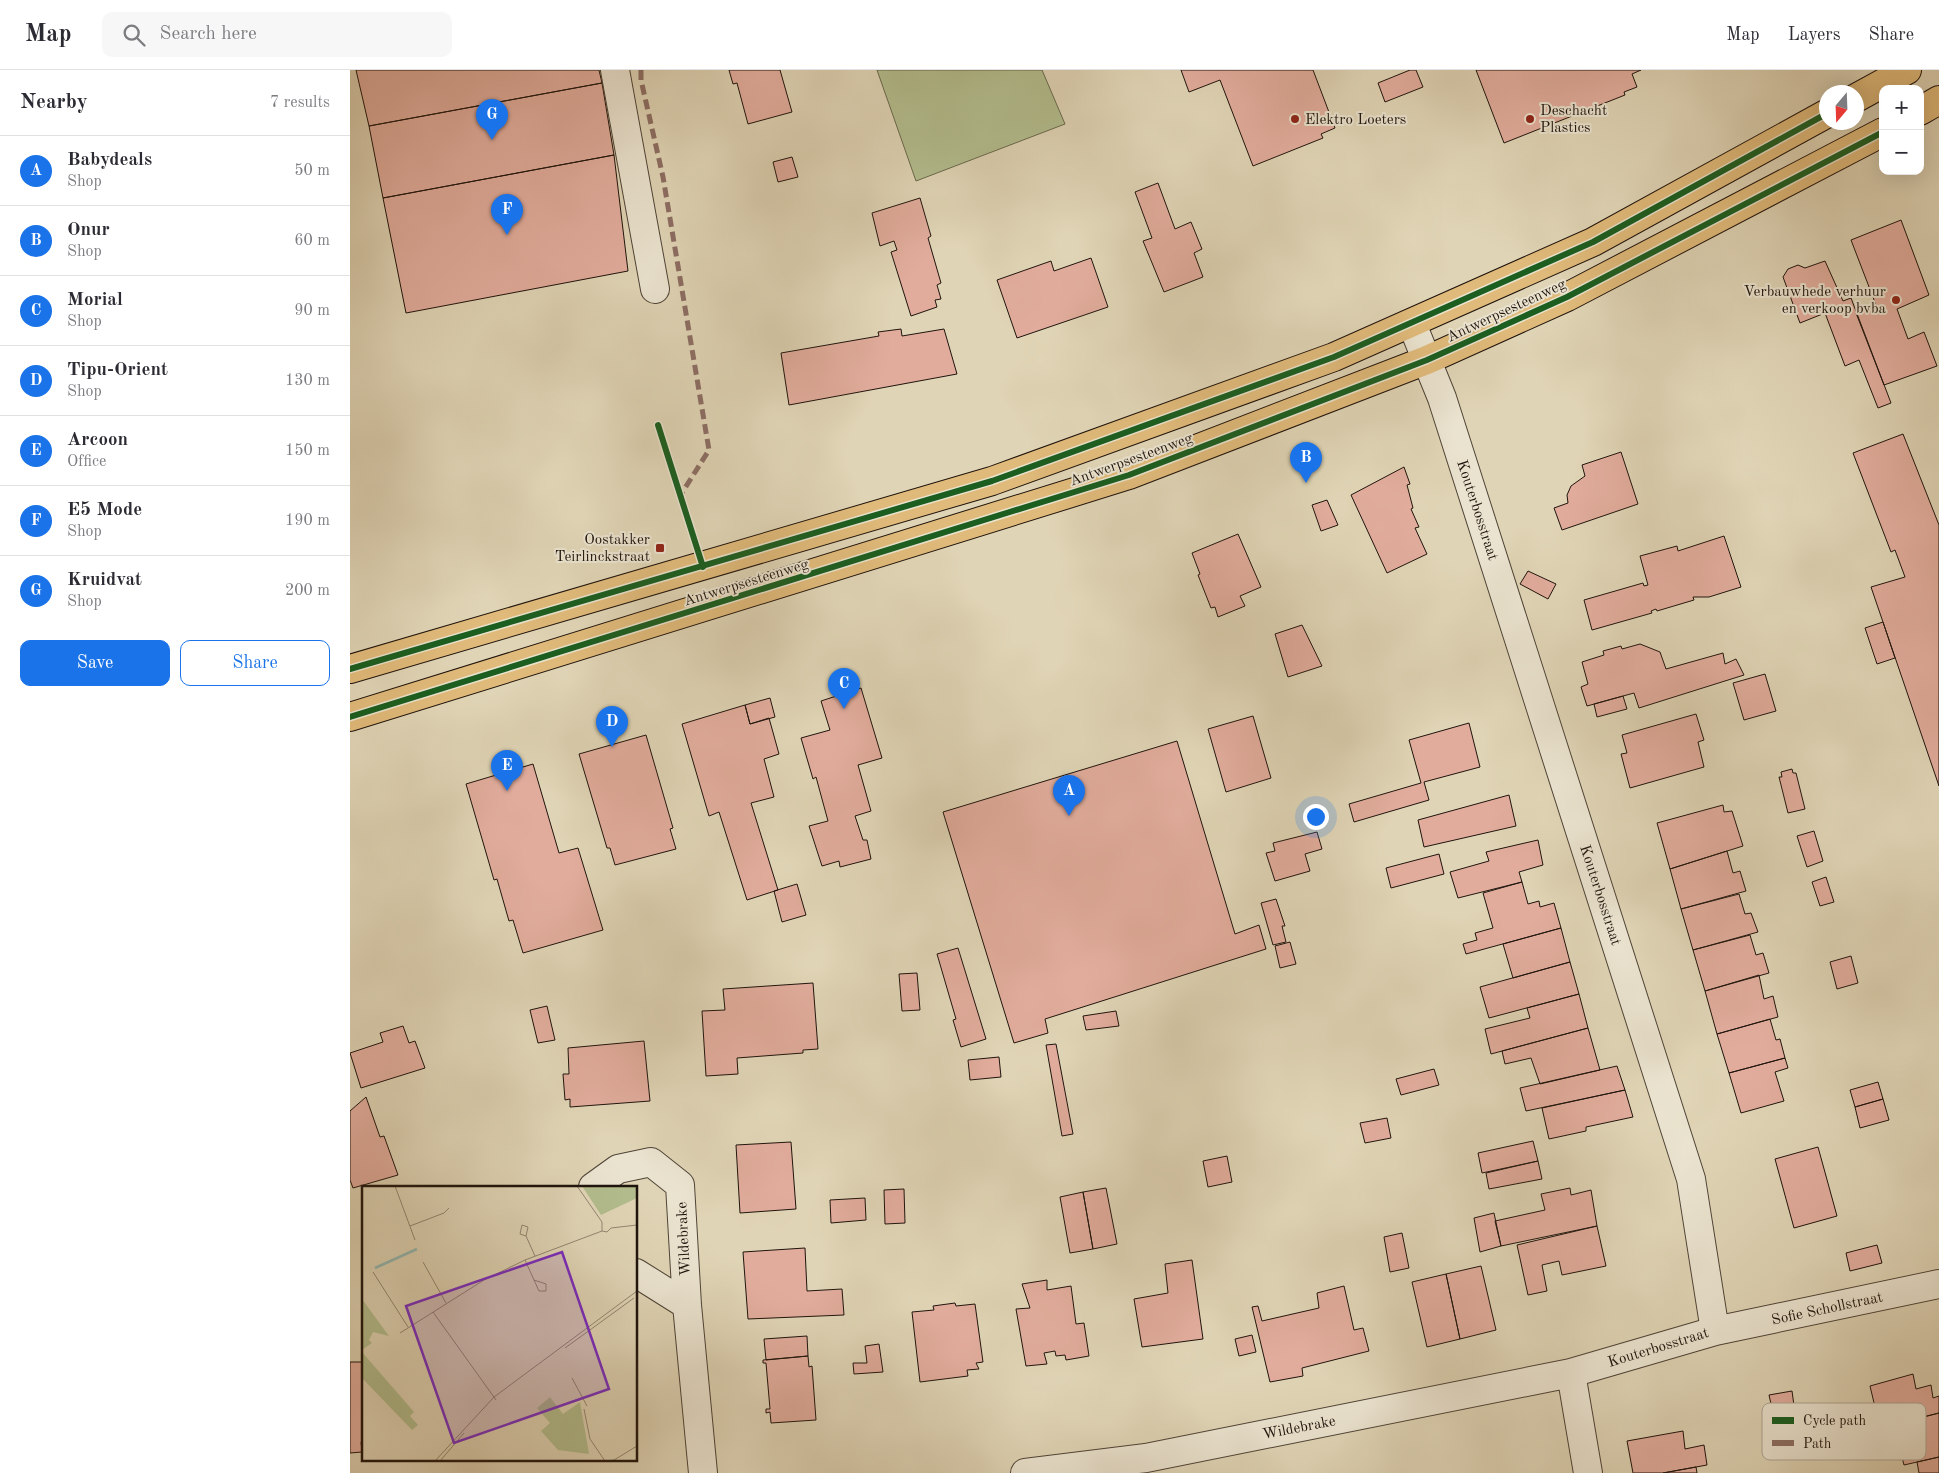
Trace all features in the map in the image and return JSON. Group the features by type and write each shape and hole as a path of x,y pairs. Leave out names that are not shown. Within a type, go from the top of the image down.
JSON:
{"main road":[{"path":"1864,94 1907,70"},
{"path":"1924,109 1939,100"},
{"name":"Antwerpsesteenweg","path":"350,670 992,481 1334,357 1593,242 1819,118"},
{"name":"Antwerpsesteenweg","path":"350,717 798,580 1129,475 1427,360 1567,296 1879,134"}],"street":[{"path":"615,70 655,289"},
{"name":"Kouterbosstraat","path":"1412,324 1442,398 1691,1179 1715,1331 1571,1373"},
{"name":"Wildebrake","path":"595,1186 618,1168 651,1162 680,1186 687,1305 703,1473"},
{"name":"Wildebrake","path":"638,1274 687,1305"},
{"name":"Sofie Schollstraat","path":"1715,1331 1939,1284"},
{"path":"1571,1373 1588,1473"},
{"name":"Wildebrake","path":"1025,1473 1146,1458 1571,1373"}],"green space":[{"path":"877,70 1042,70 1065,124 916,181"}],"building":[{"path":"356,70 599,70 602,83 369,126"},
{"path":"729,70 780,70 792,112 748,124 737,83 733,84"},
{"path":"1181,70 1313,70 1335,128 1321,134 1323,138 1253,166 1220,80 1189,92"},
{"path":"1410,70 1416,70 1423,87 1385,102 1378,83"},
{"name":"Deschacht Plastics","path":"1476,70 1641,70 1632,74 1637,87 1624,92 1625,95 1504,143"},
{"path":"602,83 614,155 383,198 369,126"},
{"path":"614,155 628,271 406,313 383,198"},
{"path":"792,157 798,177 778,182 773,162"},
{"path":"1158,183 1175,229 1191,222 1202,249 1194,253 1203,277 1164,292 1143,241 1152,238 1135,192"},
{"path":"920,198 931,236 928,238 941,283 937,285 941,299 935,300 937,307 911,316 891,252 897,250 894,241 880,246 872,213"},
{"name":"Verbauwhede verhuur en verkoop bvba","path":"1901,220 1929,295 1897,309 1908,339 1924,332 1937,366 1884,385 1856,313 1876,305 1851,240"},
{"path":"1091,258 1108,307 1017,338 997,280 1051,261 1054,271"},
{"path":"1825,261 1843,301 1851,298 1891,403 1878,408 1859,360 1845,366 1825,313 1800,323 1783,277 1788,269 1798,265 1805,268"},
{"path":"901,329 902,336 944,329 957,374 789,405 781,353 879,336 878,332"},
{"path":"1903,434 1939,525 1939,786 1871,587 1905,577 1895,550 1891,552 1853,453"},
{"path":"1621,452 1638,504 1562,530 1554,508 1568,503 1567,495 1571,486 1585,476 1582,465"},
{"path":"1404,467 1410,484 1407,485 1413,508 1411,509 1419,527 1415,528 1427,554 1387,573 1351,495"},
{"path":"1327,500 1338,525 1321,531 1312,505"},
{"path":"1238,534 1261,587 1240,596 1245,606 1218,617 1215,607 1211,608 1198,575 1200,574 1192,553"},
{"path":"1724,536 1741,587 1709,597 1693,597 1694,600 1657,611 1656,609 1651,611 1652,613 1592,630 1584,600 1643,583 1644,586 1648,585 1640,556 1677,546 1678,551"},
{"path":"1528,571 1556,584 1548,599 1520,584"},
{"path":"1883,622 1895,658 1877,664 1865,628"},
{"path":"1302,625 1322,666 1288,677 1275,634"},
{"path":"1640,644 1660,652 1666,669 1723,653 1725,664 1736,659 1744,675 1639,708 1634,693 1587,706 1581,687 1588,684 1582,662 1604,655 1603,651 1621,646 1622,649"},
{"path":"1765,674 1776,711 1744,720 1733,683"},
{"path":"861,688 882,758 858,765 871,811 855,816 863,840 867,840 871,859 840,867 839,861 822,866 809,826 828,821 816,777 813,779 801,738 830,730 821,701"},
{"path":"1623,696 1627,709 1597,717 1594,704"},
{"path":"770,698 775,717 750,724 745,705"},
{"path":"745,705 750,724 769,718 779,754 764,759 774,797 751,803 778,890 747,900 719,812 709,816 682,724"},
{"path":"1696,714 1704,740 1698,742 1704,767 1630,788 1621,754 1627,753 1622,735"},
{"path":"1253,716 1271,778 1226,792 1208,729"},
{"path":"1469,723 1480,767 1424,782 1429,800 1354,822 1349,804 1421,783 1409,740"},
{"path":"646,735 673,828 670,829 676,849 615,865 610,848 607,848 579,754"},
{"path":"1177,741 1235,934 1259,925 1266,949 1045,1019 1048,1033 1014,1043 943,812"},
{"path":"533,764 559,853 578,848 603,930 523,953 513,920 509,921 497,879 494,880 466,784"},
{"path":"1792,769 1793,773 1796,773 1805,809 1788,813 1779,777 1782,777 1781,772"},
{"path":"1509,795 1516,826 1424,847 1418,820"},
{"path":"1723,805 1724,812 1732,811 1743,846 1670,869 1657,823"},
{"path":"1814,831 1823,861 1807,867 1797,836"},
{"path":"1317,832 1322,849 1305,854 1310,871 1275,881 1266,853 1275,851 1273,843"},
{"path":"1538,840 1543,865 1519,872 1522,882 1458,898 1450,872 1489,861 1486,852"},
{"path":"1727,851 1733,873 1740,871 1746,891 1681,909 1670,869"},
{"path":"1439,854 1444,874 1391,888 1386,868"},
{"path":"1826,877 1834,902 1820,906 1812,882"},
{"path":"1522,882 1528,904 1539,901 1540,907 1554,903 1561,928 1466,954 1463,944 1477,940 1475,933 1493,928 1483,893"},
{"path":"797,884 806,915 782,922 774,891"},
{"path":"1739,894 1745,914 1751,913 1758,932 1693,950 1681,909"},
{"path":"1276,899 1285,926 1282,926 1286,942 1273,945 1261,903"},
{"path":"1561,928 1570,962 1513,978 1503,944"},
{"path":"1750,935 1756,955 1763,953 1769,973 1705,991 1693,950"},
{"path":"1290,942 1296,964 1280,968 1275,946"},
{"path":"958,948 986,1039 961,1047 953,1020 956,1019 937,954"},
{"path":"1851,956 1858,983 1837,989 1830,962"},
{"path":"1570,962 1579,994 1489,1018 1480,987"},
{"path":"917,973 920,1010 902,1011 899,974"},
{"path":"1759,975 1764,999 1773,996 1778,1017 1717,1034 1705,991"},
{"path":"813,983 818,1049 803,1050 803,1053 737,1058 738,1074 706,1076 702,1011 725,1010 723,989"},
{"path":"1579,994 1588,1028 1491,1054 1485,1029 1530,1018 1527,1008"},
{"path":"547,1006 555,1040 538,1043 530,1010"},
{"path":"1116,1011 1119,1026 1086,1030 1083,1016"},
{"path":"1770,1019 1776,1040 1780,1039 1785,1058 1729,1073 1717,1034"},
{"path":"403,1026 409,1043 415,1041 425,1068 361,1088 350,1053 383,1042 380,1033"},
{"path":"1588,1028 1600,1070 1540,1084 1531,1058 1505,1064 1502,1051"},
{"path":"644,1041 650,1101 570,1107 570,1099 565,1100 563,1074 569,1074 568,1048"},
{"path":"1056,1044 1073,1134 1062,1136 1046,1045"},
{"path":"999,1057 1001,1077 970,1080 968,1060"},
{"path":"1785,1058 1788,1068 1775,1072 1784,1101 1741,1113 1729,1073"},
{"path":"1617,1066 1625,1090 1526,1111 1520,1088"},
{"path":"1434,1069 1439,1085 1401,1095 1396,1079"},
{"path":"1878,1082 1883,1099 1855,1107 1850,1090"},
{"path":"1625,1090 1633,1117 1586,1127 1586,1131 1549,1139 1542,1108"},
{"path":"366,1097 380,1137 384,1136 398,1175 353,1188 350,1180 350,1111"},
{"path":"1883,1099 1889,1120 1860,1128 1855,1107"},
{"path":"1387,1118 1391,1138 1365,1143 1360,1123"},
{"path":"1533,1141 1538,1161 1482,1173 1478,1153"},
{"path":"791,1142 796,1209 740,1213 736,1145"},
{"path":"1818,1147 1837,1216 1794,1228 1775,1159"},
{"path":"1227,1156 1232,1182 1208,1187 1203,1161"},
{"path":"1538,1161 1542,1179 1489,1189 1486,1173"},
{"path":"1106,1188 1117,1244 1093,1249 1083,1192"},
{"path":"1570,1188 1571,1195 1591,1190 1597,1226 1501,1246 1495,1221 1545,1210 1541,1194"},
{"path":"904,1189 905,1223 885,1224 884,1190"},
{"path":"1083,1192 1093,1249 1070,1253 1060,1197"},
{"path":"865,1198 866,1220 831,1223 830,1200"},
{"path":"1494,1213 1501,1246 1480,1252 1474,1218"},
{"path":"1597,1226 1606,1266 1562,1275 1559,1261 1542,1265 1547,1291 1528,1295 1517,1245"},
{"path":"1402,1233 1409,1268 1390,1272 1384,1237"},
{"path":"1877,1245 1882,1263 1850,1271 1846,1253"},
{"path":"805,1248 807,1291 842,1289 844,1315 748,1319 743,1252"},
{"path":"1192,1260 1203,1339 1142,1347 1134,1299 1168,1293 1165,1264"},
{"path":"1481,1266 1496,1330 1460,1339 1446,1274"},
{"path":"1446,1274 1460,1339 1427,1347 1412,1282"},
{"path":"1047,1280 1047,1290 1071,1286 1076,1324 1084,1323 1089,1356 1066,1360 1065,1355 1056,1356 1055,1351 1044,1353 1047,1364 1026,1366 1016,1309 1030,1308 1022,1284"},
{"path":"1344,1286 1354,1330 1363,1328 1369,1351 1302,1368 1303,1376 1270,1382 1252,1307 1258,1306 1262,1321 1319,1308 1317,1293"},
{"path":"955,1303 956,1306 975,1304 983,1362 976,1363 979,1369 967,1370 968,1376 920,1382 912,1312 934,1310 933,1306"},
{"path":"1252,1335 1256,1352 1239,1356 1235,1339"},
{"path":"807,1336 808,1356 766,1360 764,1339"},
{"path":"879,1344 883,1372 854,1374 853,1363 867,1363 865,1346"},
{"path":"808,1356 809,1367 812,1366 816,1420 771,1423 770,1412 766,1413 766,1409 770,1409 766,1363 763,1363 763,1360"},
{"path":"350,1362 362,1362 362,1452 350,1453"},
{"path":"1913,1374 1916,1389 1931,1385 1933,1398 1939,1396 1939,1413 1926,1416 1926,1403 1874,1403 1870,1386"},
{"path":"1792,1391 1794,1403 1771,1403 1769,1395"},
{"path":"1939,1413 1939,1457 1926,1460 1926,1416"},
{"path":"1683,1431 1685,1449 1704,1445 1707,1465 1663,1473 1633,1473 1627,1441"},
{"path":"1939,1457 1939,1473 1919,1473 1917,1462"},
{"path":"1903,1460 1926,1460 1904,1465"},
{"path":"1696,1467 1697,1473 1663,1473"}],"marked path":[{"path":"641,70 641,80 663,177 709,450 680,496"}],"cycle path":[{"path":"350,669 992,481 1334,357 1593,242 1819,118"},
{"path":"350,717 1129,475 1427,360 1567,297 1879,134"},
{"path":"658,425 703,567"}],"place":[{"name":"Elektro Loeters","path":"1295,119"},
{"name":"Deschacht Plastics","path":"1530,119"},
{"name":"Kruidvat","path":"492,140"},
{"name":"E5 Mode","path":"507,235"},
{"name":"Verbauwhede verhuur en verkoop bvba","path":"1896,300"},
{"name":"Onur","path":"1306,483"},
{"name":"Oostakker Teirlinckstraat","path":"660,548"},
{"name":"Morial","path":"844,709"},
{"name":"Tipu-Orient","path":"612,747"},
{"name":"Arcoon","path":"507,791"},
{"name":"Babydeals","path":"1069,816"}]}
